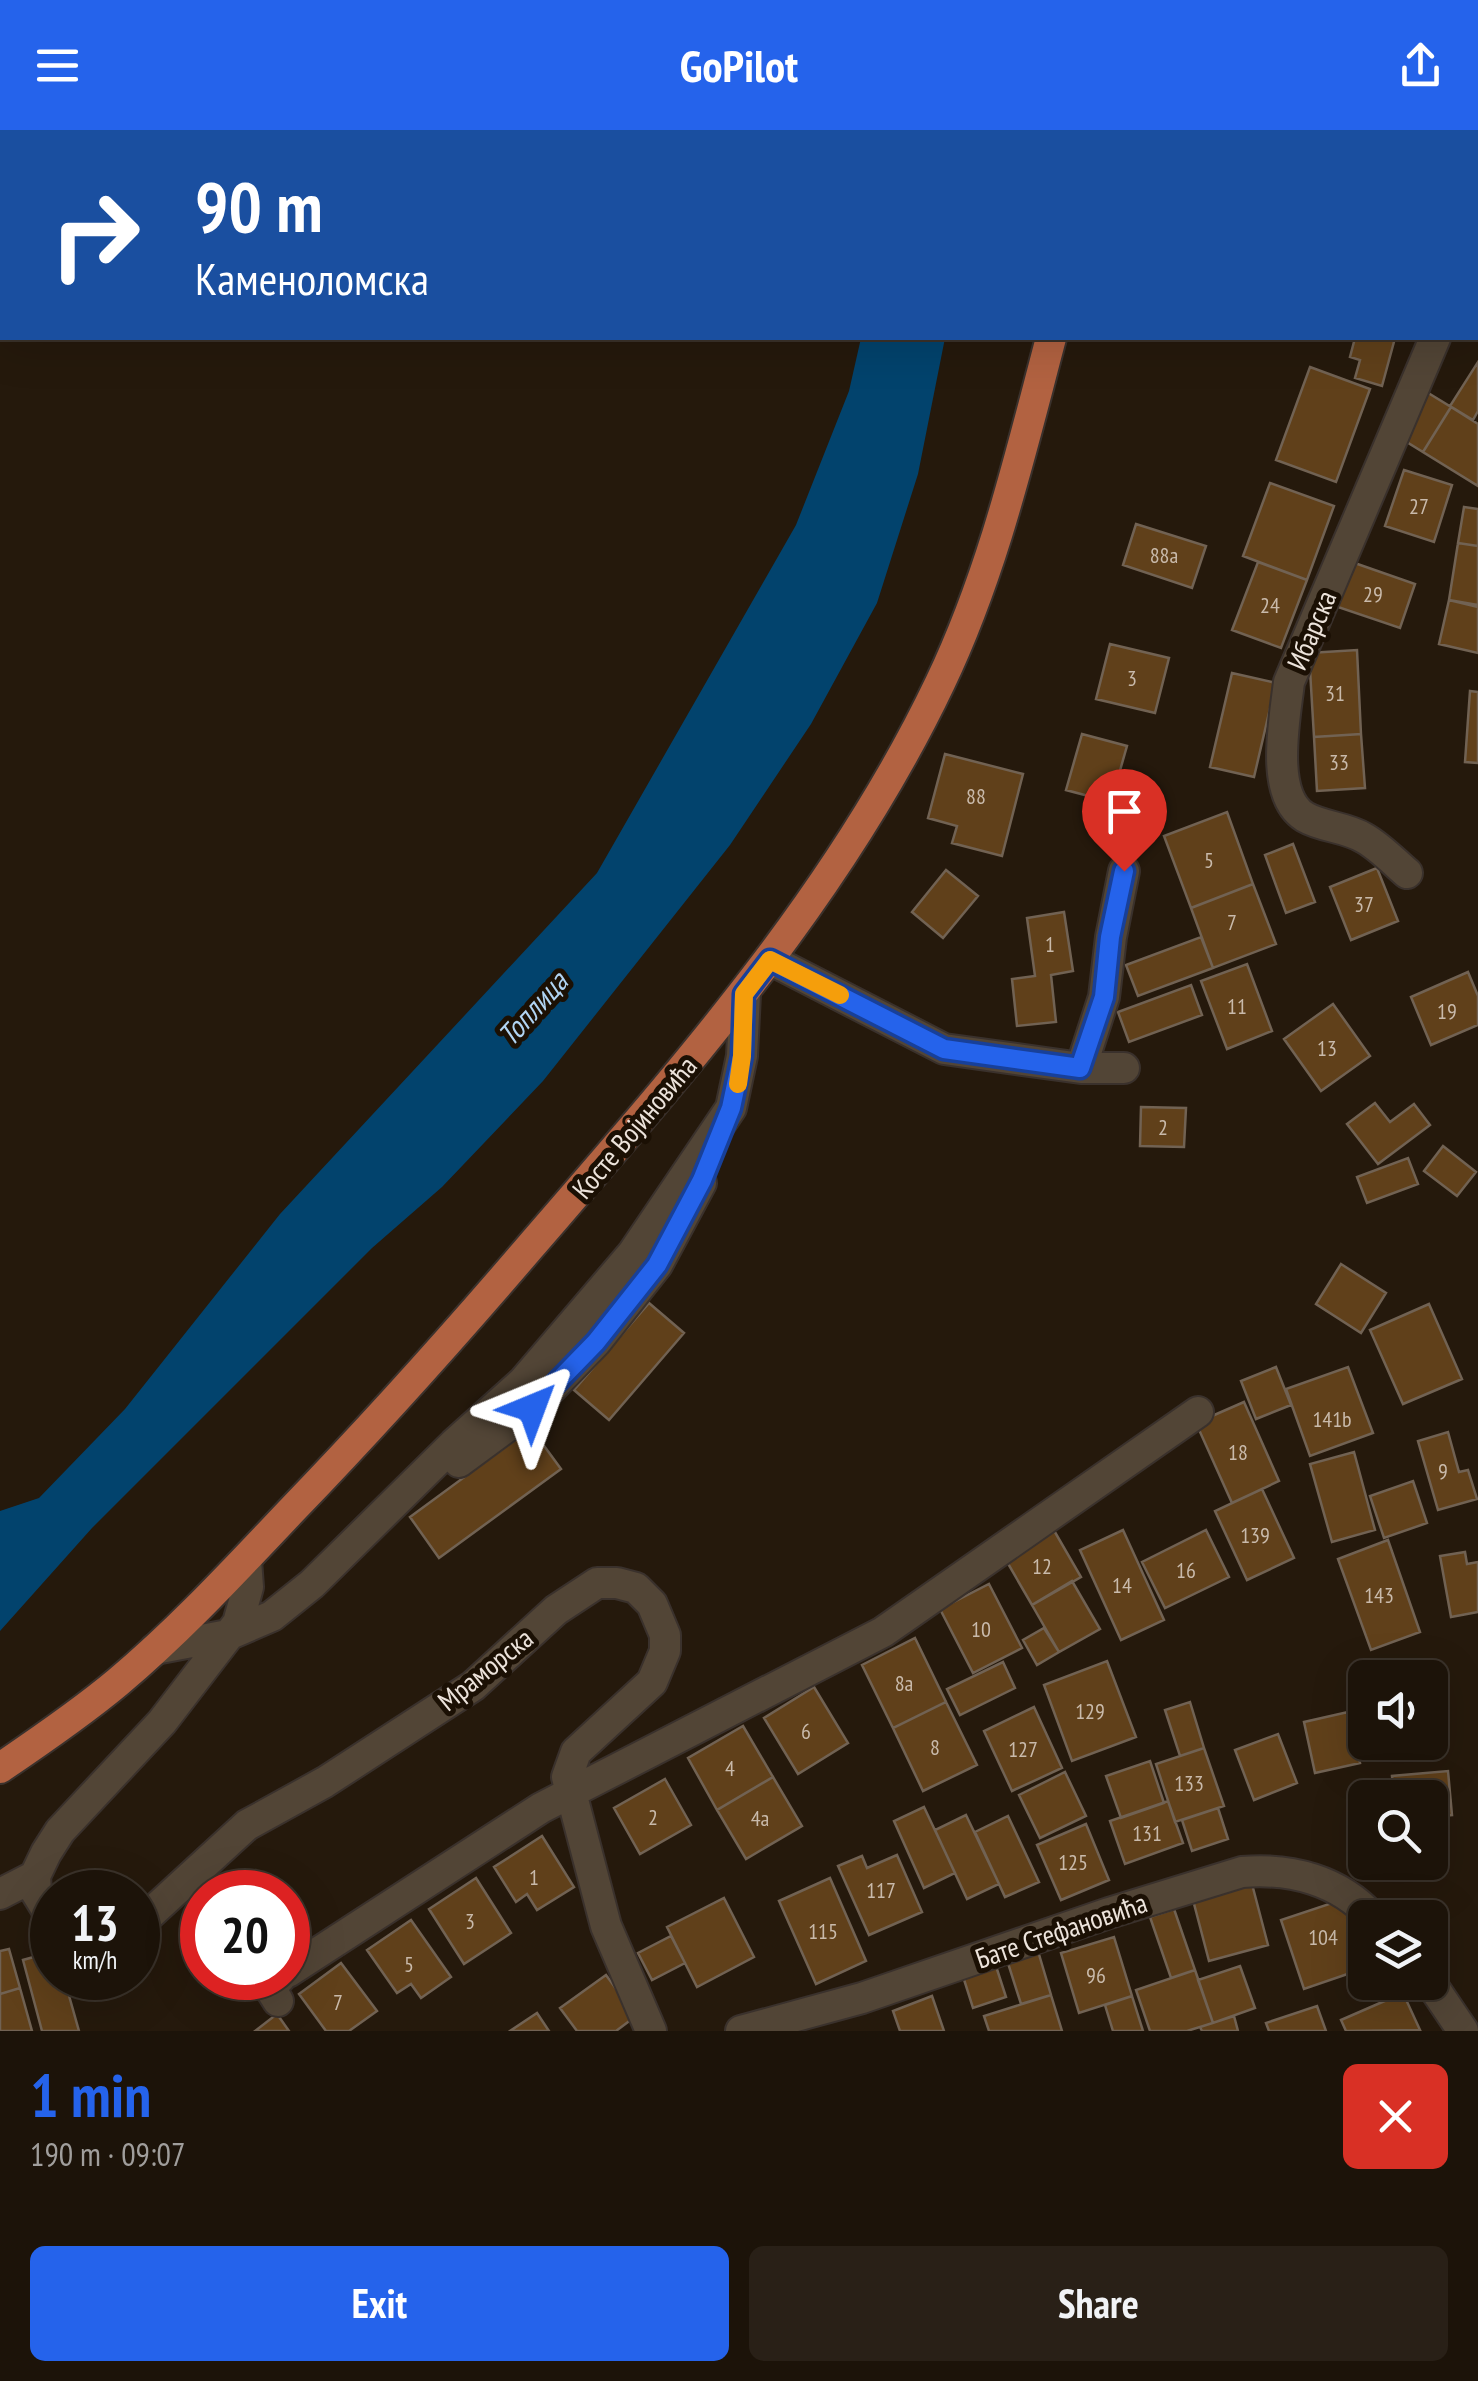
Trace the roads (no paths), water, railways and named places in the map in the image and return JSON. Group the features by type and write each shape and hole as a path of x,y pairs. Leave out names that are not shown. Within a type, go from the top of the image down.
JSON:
{"main road":[{"name":"Косте Војиновића","path":"0,1768 116,1684 246,1560 417,1379 630,1133 770,960 869,814 941,682 992,555 1051,340"}],"street":[{"name":"Ибарска","path":"1407,873 1365,838 1306,818 1292,806 1284,790 1283,736 1289,682 1434,340"},
{"path":"1080,1068 1104,997 1110,937 1124,871"},
{"path":"770,960 944,1049 1080,1068 1124,1068"},
{"path":"155,1649 228,1635 272,1616 312,1584 523,1382 633,1253 731,1108 742,1056 744,994"},
{"path":"310,1965 570,1792 883,1632 1198,1412"},
{"path":"38,1870 60,1831 162,1722 238,1623 248,1587 246,1560"},
{"name":"Мраморска","path":"160,1904 247,1825 324,1782 472,1686 556,1610 597,1583 636,1588 661,1619 665,1635 660,1666 652,1682 576,1752 567,1777 606,1926 651,2031"},
{"name":"Бате Стефановића","path":"741,2031 862,1998 1242,1872 1262,1870 1306,1876 1329,1884 1350,1900"},
{"path":"0,1894 30,1879"},
{"path":"1442,2000 1463,2031"}],"water":[{"name":"Топлица","path":"861,340 945,340 918,474 877,603 811,724 730,845 543,1081 442,1187 372,1248 92,1528 0,1631 0,1511 39,1498 125,1409 280,1214 597,873 796,525 849,391"}]}
